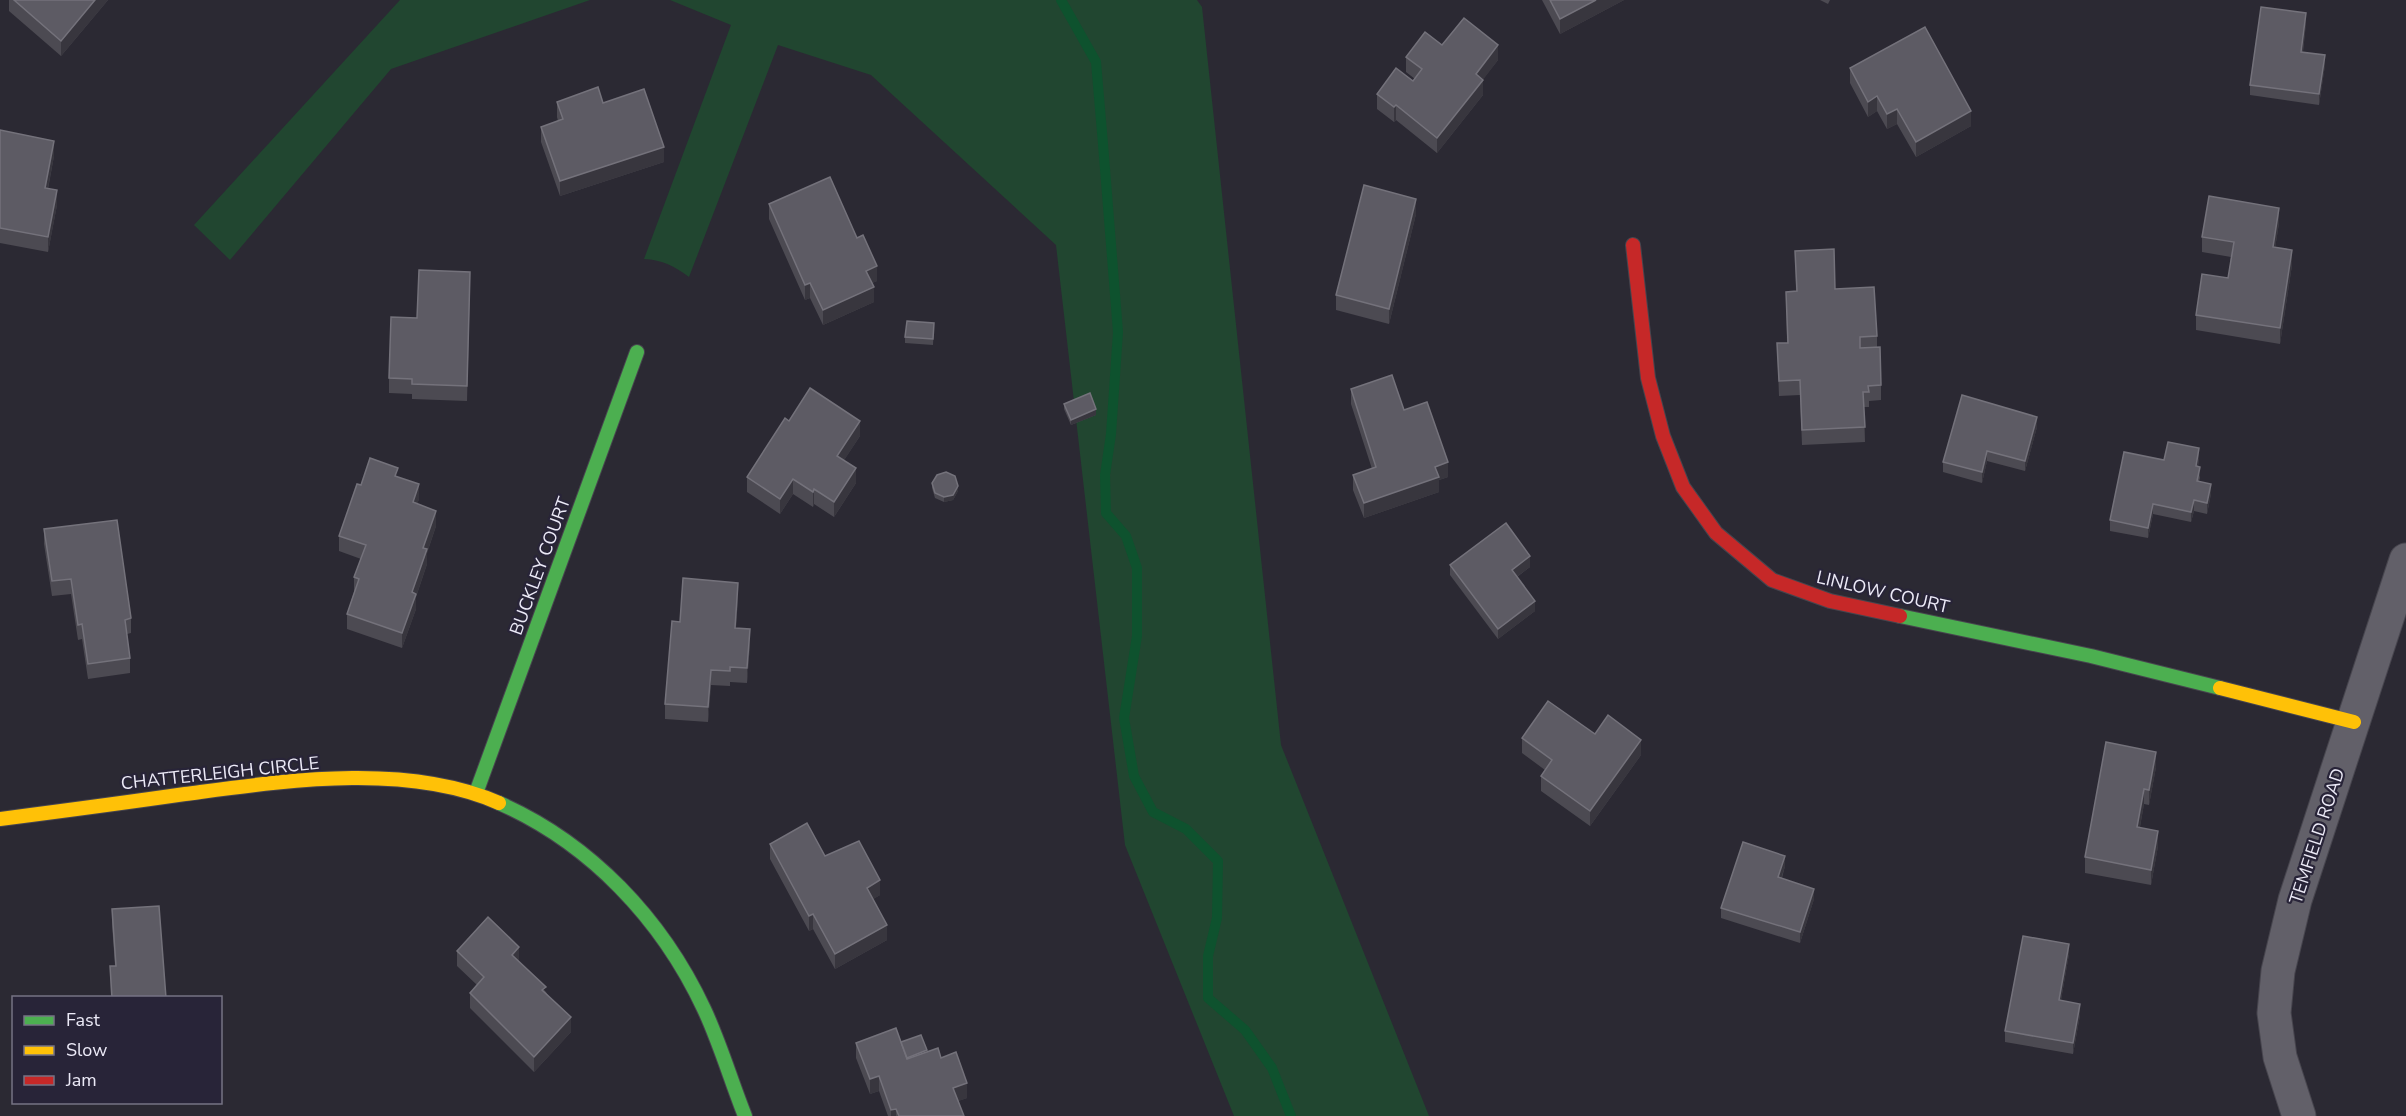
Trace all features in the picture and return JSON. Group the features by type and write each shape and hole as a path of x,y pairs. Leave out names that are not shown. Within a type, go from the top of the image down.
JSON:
{"street":[{"name":"LINLOW COURT","path":"1633,246 1648,378 1662,436 1683,487 1716,533 1772,580 1830,601 2091,656 2354,722"},
{"name":"BUCKLEY COURT","path":"476,793 637,352"},
{"name":"TEMFIELD ROAD","path":"2299,1116 2280,1057 2274,1013 2278,971 2295,900 2406,560"},
{"name":"CHATTERLEIGH CIRCLE","path":"0,819 270,783 343,778 421,782 476,793 515,810 556,834 594,862 624,890 667,944 704,1009 745,1116"}],"green space":[{"path":"400,0 590,0 391,69 230,260 194,225"},
{"path":"670,0 1197,0 1202,7 1281,745 1429,1116 1234,1116 1125,845 1056,245 871,75 778,45 689,277 668,264 644,259 731,25"}],"building":[{"path":"14,0 95,0 61,41"},
{"path":"1550,0 1596,0 1560,19"},
{"path":"2261,7 2306,13 2301,52 2325,55 2319,94 2250,85"},
{"path":"1464,18 1498,45 1476,74 1483,80 1437,138 1396,105 1394,107 1377,94 1396,68 1413,81 1422,69 1406,57 1425,32 1442,45"},
{"path":"1925,27 1971,111 1916,142 1897,109 1887,114 1877,96 1868,102 1850,68"},
{"path":"598,87 603,103 644,89 664,147 560,181 541,127 563,119 557,102"},
{"path":"0,130 54,141 45,188 57,190 48,237 0,228"},
{"path":"830,177 857,238 863,235 877,266 866,271 874,287 823,310 810,283 805,285 769,204"},
{"path":"1364,185 1416,199 1389,309 1336,295"},
{"path":"2209,196 2279,208 2273,247 2292,250 2280,328 2196,315 2202,274 2228,278 2234,242 2202,237"},
{"path":"1834,249 1835,289 1874,287 1877,336 1860,337 1860,348 1880,347 1881,385 1868,386 1869,392 1863,392 1865,427 1802,430 1800,380 1779,381 1777,343 1788,343 1786,292 1797,291 1795,251"},
{"path":"419,270 470,272 467,386 412,384 412,379 389,378 391,317 417,318"},
{"path":"907,321 934,323 933,339 905,337"},
{"path":"1392,375 1404,410 1427,402 1448,462 1435,467 1439,477 1364,503 1353,475 1376,467 1351,389"},
{"path":"810,388 860,421 837,456 856,468 834,502 793,479 780,499 747,477 785,418 789,421"},
{"path":"1090,393 1096,409 1071,420 1064,404"},
{"path":"1962,395 2037,417 2025,461 1987,451 1982,472 1943,462"},
{"path":"2168,442 2199,448 2196,466 2200,467 2197,481 2211,484 2207,503 2194,500 2191,512 2153,504 2148,528 2110,520 2124,452 2164,460"},
{"path":"370,458 398,468 395,476 419,484 413,502 436,511 423,548 427,549 412,592 416,594 402,633 347,614 359,579 354,577 366,545 339,536 357,484 361,485"},
{"path":"946,472 955,476 958,486 953,495 944,497 935,493 932,483 937,475"},
{"path":"117,520 131,618 125,620 130,658 88,664 82,624 78,625 71,579 52,581 44,529"},
{"path":"1506,523 1530,556 1512,570 1535,601 1498,629 1450,565"},
{"path":"683,578 738,583 735,628 750,629 747,668 730,667 730,671 711,670 708,707 665,704 672,621 680,622"},
{"path":"1548,701 1595,734 1608,715 1641,740 1590,811 1541,776 1552,760 1522,738"},
{"path":"2106,742 2156,752 2149,790 2144,789 2137,827 2158,831 2151,870 2085,857"},
{"path":"807,823 825,856 859,841 880,880 867,888 887,925 835,954 813,914 809,916 770,844"},
{"path":"1743,842 1785,856 1778,877 1814,889 1800,932 1721,908"},
{"path":"159,906 166,996 112,996 110,966 116,966 112,909"},
{"path":"488,917 519,947 512,955 546,987 542,990 571,1017 534,1057 470,993 484,977 457,951"},
{"path":"2023,936 2069,944 2059,1000 2080,1004 2073,1043 2005,1031"},
{"path":"896,1028 907,1059 938,1048 941,1058 956,1052 967,1083 953,1088 964,1116 899,1116 896,1109 891,1110 879,1076 870,1079 856,1043"},
{"path":"921,1035 927,1050 907,1058 901,1042"}],"waterway":[{"path":"1061,0 1096,62 1118,332 1111,434 1105,475 1106,513 1126,536 1137,568 1137,636 1124,718 1134,776 1153,812 1186,829 1218,861 1217,918 1208,956 1208,998 1245,1030 1272,1068 1291,1116"}],"traffic: fast":[{"path":"476,793 637,352"},
{"path":"1900,616 2091,656 2220,688"},
{"path":"499,803 564,839 620,887 645,915 667,944 704,1009 745,1116"}],"traffic: slow":[{"path":"2220,688 2354,722"},
{"path":"0,819 263,784 344,778 424,782 463,790 499,803"}],"traffic: jam":[{"path":"1633,245 1648,378 1663,436 1683,487 1716,533 1772,580 1830,601 1900,616"}]}
